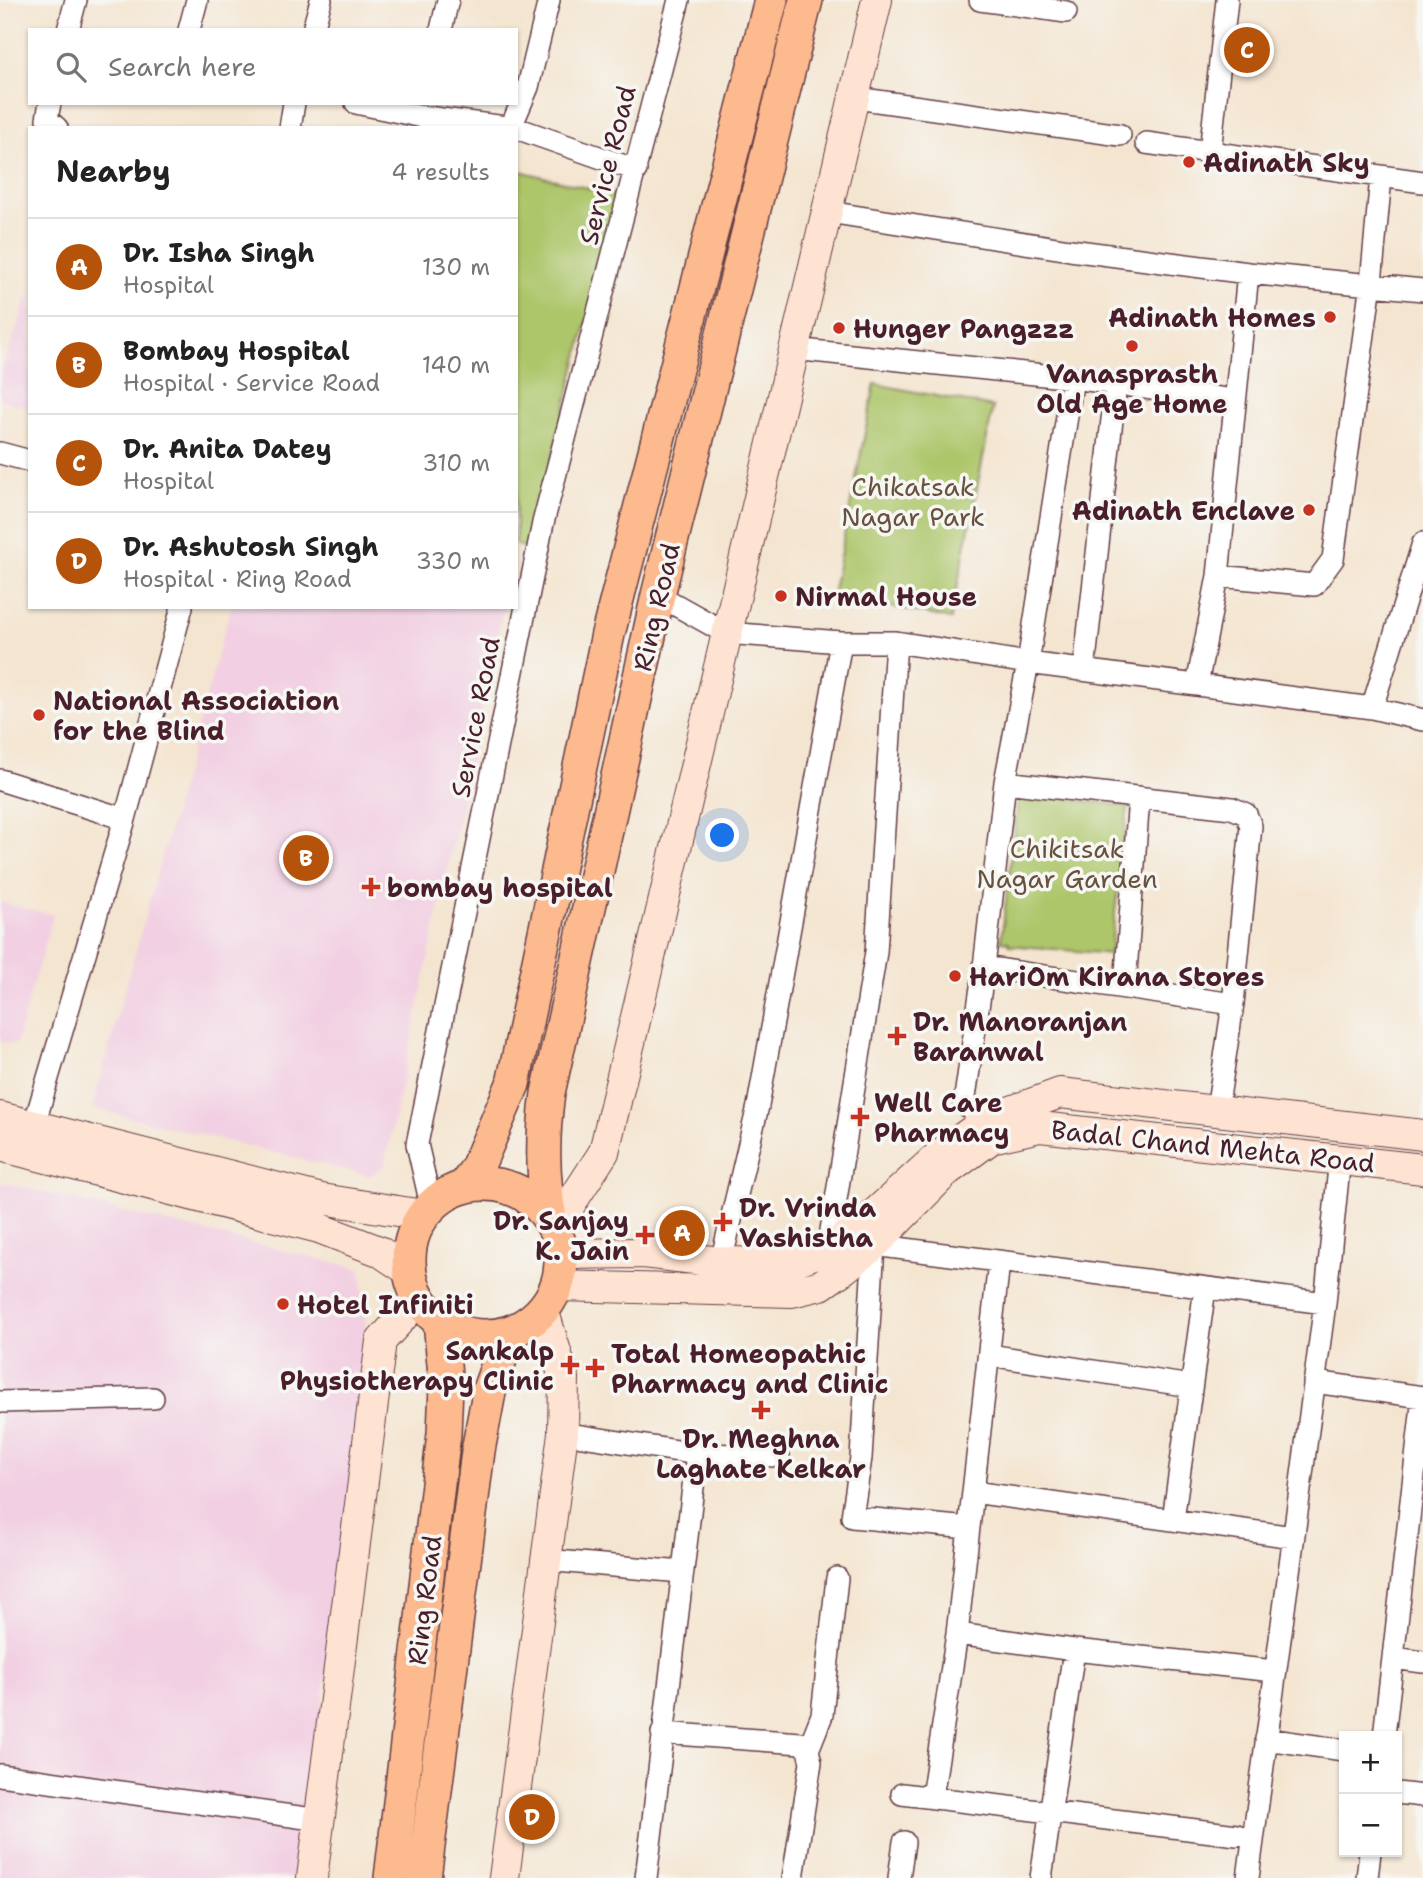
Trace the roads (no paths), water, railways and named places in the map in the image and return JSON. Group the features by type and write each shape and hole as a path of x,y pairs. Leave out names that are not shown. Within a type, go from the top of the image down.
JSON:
{"main road":[{"name":"Ring Road","path":"465,1186 477,1168 513,1084 608,634 771,0"},
{"name":"Ring Road","path":"553,1259 543,1180 542,1143 548,1093 658,595 806,0"},
{"path":"490,1184 514,1189 535,1202 553,1259 528,1323 510,1332 486,1336 462,1332 423,1297 408,1251 427,1210 447,1193 465,1186 490,1184"},
{"name":"Ring Road","path":"391,1878 444,1434 446,1386 423,1297"},
{"name":"Ring Road","path":"424,1878 478,1451 490,1387 510,1332"}],"street":[{"path":"69,28 76,0"},
{"path":"190,28 197,0"},
{"path":"314,28 321,0"},
{"path":"441,28 448,0"},
{"path":"515,126 550,0"},
{"name":"Service Road","path":"427,1210 417,1144 542,523 636,170 678,0"},
{"path":"504,1878 563,1433 564,1378 553,1259 604,1153 793,349 856,98 877,0"},
{"path":"980,0 1066,12"},
{"path":"1210,152 1227,0"},
{"path":"856,98 1120,135"},
{"path":"50,105 47,119 55,126"},
{"path":"290,126 294,105"},
{"path":"377,105 420,109 504,126"},
{"path":"518,129 636,170"},
{"path":"1146,144 1423,182"},
{"path":"1218,576 1314,585 1333,559 1371,283 1381,177"},
{"path":"828,212 1070,250 1248,273 1423,290"},
{"path":"1197,685 1218,576 1233,400 1248,273"},
{"path":"793,349 1073,378 1233,400"},
{"path":"986,1120 964,1104 984,967 1005,782 1028,663 1073,378"},
{"path":"1084,670 1116,384"},
{"path":"0,453 28,460"},
{"path":"1372,708 1423,543"},
{"path":"658,595 726,633 841,642 896,642 1028,663 1372,708 1423,720"},
{"path":"34,1125 125,819 181,609"},
{"path":"721,1262 758,1106 841,642"},
{"path":"836,1259 876,952 896,642"},
{"path":"0,780 125,819"},
{"path":"1005,782 1232,808 1245,814 1251,826 1233,1004 1217,1111"},
{"path":"1125,986 1139,797"},
{"path":"1232,808 1255,802"},
{"path":"984,967 1233,1004"},
{"path":"553,1259 792,1292 821,1285 836,1259 861,1226 939,1155 986,1120 1060,1093 1423,1135"},
{"path":"0,1117 322,1199 427,1210"},
{"name":"Badal Chand Mehta Road","path":"553,1259 643,1252 721,1262 790,1263 836,1259 874,1245 947,1171 992,1138 1040,1126 1423,1169"},
{"path":"0,1146 319,1228 379,1251 423,1297 381,1341 312,1878"},
{"path":"1248,1878 1325,1303 1340,1158"},
{"path":"969,1528 852,1517 861,1458 874,1245 1325,1303"},
{"path":"932,1797 957,1634 999,1262"},
{"path":"1173,1520 1205,1288"},
{"path":"989,1355 1191,1386"},
{"path":"1314,1382 1423,1397 1416,1526 1393,1658 1385,1731"},
{"path":"0,1402 153,1398"},
{"path":"563,1433 696,1454 779,1456"},
{"path":"646,1878 696,1454"},
{"path":"973,1492 1293,1537"},
{"path":"545,1560 682,1572"},
{"path":"808,1750 822,1715 836,1578"},
{"path":"957,1634 1074,1650 1275,1671"},
{"path":"1041,1878 1074,1650"},
{"path":"1393,1658 1423,1662"},
{"path":"662,1733 801,1743 808,1750 811,1762 793,1878"},
{"path":"1266,1739 1339,1749"},
{"path":"0,1775 320,1819"},
{"path":"902,1794 1237,1835"},
{"path":"1402,1794 1423,1797"},
{"path":"899,1878 904,1842"},
{"path":"1367,1878 1369,1857"}],"place":[{"name":"Dr. Anita Datey","path":"1247,50"},
{"name":"Adinath Sky","path":"1189,162"},
{"name":"Adinath Homes","path":"1330,317"},
{"name":"Hunger Pangzzz","path":"839,328"},
{"name":"Vanasprasth Old Age Home","path":"1132,346"},
{"name":"Adinath Enclave","path":"1309,510"},
{"name":"Nirmal House","path":"781,596"},
{"name":"National Association for the Blind","path":"39,715"},
{"name":"Bombay Hospital","path":"306,858"},
{"name":"bombay hospital","path":"371,887"},
{"name":"HariOm Kirana Stores","path":"955,976"},
{"name":"Dr. Manoranjan Baranwal","path":"897,1036"},
{"name":"Well Care Pharmacy","path":"860,1117"},
{"name":"Dr. Vrinda Vashistha","path":"723,1222"},
{"name":"Dr. Isha Singh","path":"682,1233"},
{"name":"Dr. Sanjay K. Jain","path":"645,1235"},
{"name":"Hotel Infiniti","path":"283,1304"},
{"name":"Sankalp Physiotherapy Clinic","path":"570,1365"},
{"name":"Total Homeopathic Pharmacy and Clinic","path":"595,1368"},
{"name":"Dr. Meghna Laghate Kelkar","path":"761,1410"},
{"name":"Dr. Ashutosh Singh","path":"532,1817"}],"park label":[{"name":"Chikatsak Nagar Park","path":"913,501"},
{"name":"Chikitsak Nagar Garden","path":"1067,863"}]}
